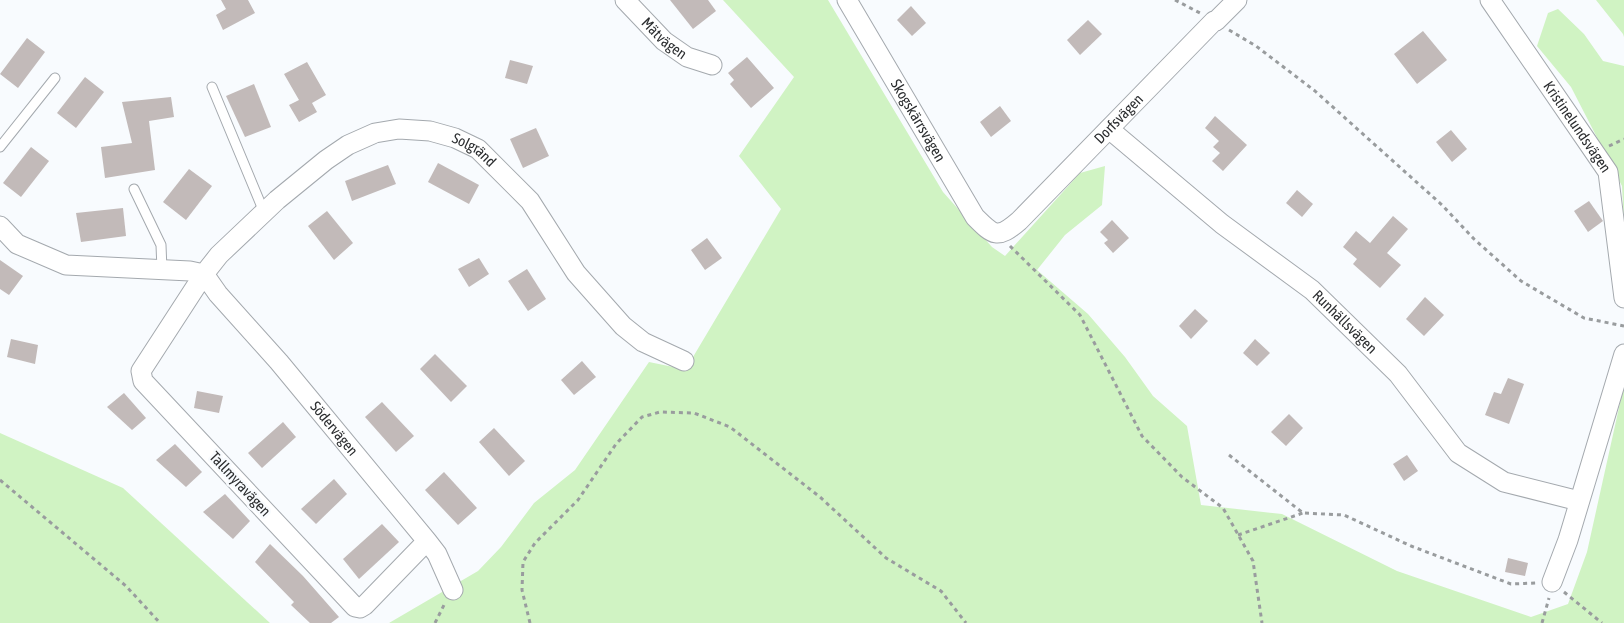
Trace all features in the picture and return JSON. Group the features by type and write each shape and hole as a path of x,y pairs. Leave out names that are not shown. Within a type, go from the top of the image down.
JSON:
{"street":[{"name":"Mätvägen","path":"624,0 664,41 687,57 712,65"},
{"name":"Skogskärrsvägen","path":"847,0 975,217 989,231 998,234"},
{"name":"Dorfsvägen","path":"998,234 1007,231 1019,221 1214,21 1237,0"},
{"name":"Kristinelundsvägen","path":"1490,0 1608,172 1624,298"},
{"name":"Solgränd","path":"204,274 219,255 264,212 326,160 348,145 375,133 399,129 430,131 455,138 478,149 530,201 576,273 622,326 643,342 684,361"},
{"name":"Runhällsvägen","path":"1109,129 1222,224 1312,290 1398,374 1458,453 1504,482 1579,501"},
{"path":"0,226 17,244 66,265 190,271 204,274"},
{"name":"Södervägen","path":"204,274 218,294 279,362 427,541 437,554 453,590"},
{"name":"Tallmyravägen","path":"204,274 141,371 143,380 355,607 360,608 365,605 427,541"},
{"path":"1552,582 1568,540 1624,354"}],"lane":[{"path":"0,147 55,78"},
{"path":"212,87 264,212"},
{"path":"134,189 161,245 162,271"}],"path":[{"path":"1175,0 1256,46 1315,91 1442,205 1474,240 1521,281 1584,318 1624,326"},
{"path":"998,234 1080,315 1142,436 1182,477 1223,508 1253,561 1262,623"},
{"path":"530,623 522,590 523,562 536,543 578,500 616,444 642,417 660,412 694,413 730,427 820,496 886,558 941,591 966,623"},
{"path":"1229,455 1303,513"},
{"path":"0,480 126,586 160,623"},
{"path":"1238,535 1303,513 1344,514 1411,546 1512,584 1552,582 1602,623"},
{"path":"1542,623 1552,582"}],"green space":[{"path":"723,0 828,0 943,192 992,247 1005,256 1080,173 1105,166 1102,205 1065,235 1037,270 1088,314 1125,357 1153,396 1187,426 1201,505 1282,514 1397,571 1531,617 1568,604 1587,552 1624,385 1624,623 389,623 478,571 501,547 534,503 575,470 649,362 688,370 693,357 781,209 739,156 794,77"},
{"path":"1596,0 1624,0 1624,37 1623,34"},
{"path":"1558,9 1584,34 1603,61 1624,66 1624,225 1622,186 1571,87 1537,46 1548,13"},
{"path":"0,433 123,488 270,623 0,623"}],"building":[{"path":"221,0 248,0 255,13 223,30 216,15 226,9"},
{"path":"670,0 708,0 716,11 693,29"},
{"path":"911,6 926,23 912,36 897,20"},
{"path":"1088,20 1102,34 1080,55 1067,40"},
{"path":"1423,31 1447,60 1417,84 1394,54"},
{"path":"27,38 45,52 18,88 0,74"},
{"path":"747,57 774,88 751,108 730,84 734,80 728,73"},
{"path":"510,60 533,66 527,84 505,78"},
{"path":"307,62 326,95 312,103 317,112 299,122 289,105 299,100 284,74"},
{"path":"85,77 104,92 76,128 57,113"},
{"path":"254,84 271,127 245,137 226,96"},
{"path":"171,97 174,117 149,121 155,170 105,178 101,147 132,143 122,102"},
{"path":"1000,106 1011,121 991,137 980,122"},
{"path":"1215,116 1247,145 1223,171 1212,161 1220,153 1213,147 1219,141 1205,128"},
{"path":"536,128 549,156 523,168 510,139"},
{"path":"1451,130 1467,149 1452,162 1436,142"},
{"path":"31,147 49,161 21,197 3,183"},
{"path":"438,163 479,185 469,204 428,182"},
{"path":"388,165 396,184 352,201 345,181"},
{"path":"189,169 212,186 186,220 163,202"},
{"path":"1297,190 1313,204 1302,217 1286,203"},
{"path":"1589,201 1603,221 1588,232 1574,211"},
{"path":"123,208 126,236 81,242 76,213"},
{"path":"327,211 353,243 334,260 308,226"},
{"path":"1393,216 1408,229 1387,253 1401,265 1380,288 1353,264 1357,259 1343,247 1356,231 1370,243"},
{"path":"1112,220 1129,238 1113,253 1104,243 1108,240 1100,232"},
{"path":"707,238 722,258 705,270 691,250"},
{"path":"479,258 489,274 469,287 458,269"},
{"path":"0,260 23,276 9,295 0,289"},
{"path":"527,269 546,299 528,311 508,281"},
{"path":"1425,297 1444,315 1424,336 1406,319"},
{"path":"1195,309 1208,321 1191,339 1179,326"},
{"path":"11,339 38,345 35,364 7,357"},
{"path":"1255,339 1270,353 1257,366 1243,353"},
{"path":"435,354 467,386 451,402 420,369"},
{"path":"582,361 596,377 574,395 561,380"},
{"path":"1508,378 1524,384 1509,424 1485,415 1494,392 1501,394"},
{"path":"197,391 223,396 219,413 194,408"},
{"path":"124,393 146,418 132,430 107,407"},
{"path":"382,402 414,436 396,452 365,417"},
{"path":"1289,414 1303,428 1286,446 1271,432"},
{"path":"283,422 296,437 262,468 248,453"},
{"path":"494,428 525,461 509,476 479,442"},
{"path":"175,444 202,472 186,487 156,460"},
{"path":"1407,455 1418,471 1404,481 1393,464"},
{"path":"444,472 477,508 458,525 425,490"},
{"path":"334,479 347,494 316,524 301,509"},
{"path":"225,494 250,521 233,539 203,512"},
{"path":"382,524 399,542 359,579 343,559"},
{"path":"270,544 303,576 339,617 331,623 310,623 291,605 294,602 255,562"},
{"path":"1508,558 1528,563 1525,576 1505,572"}]}
